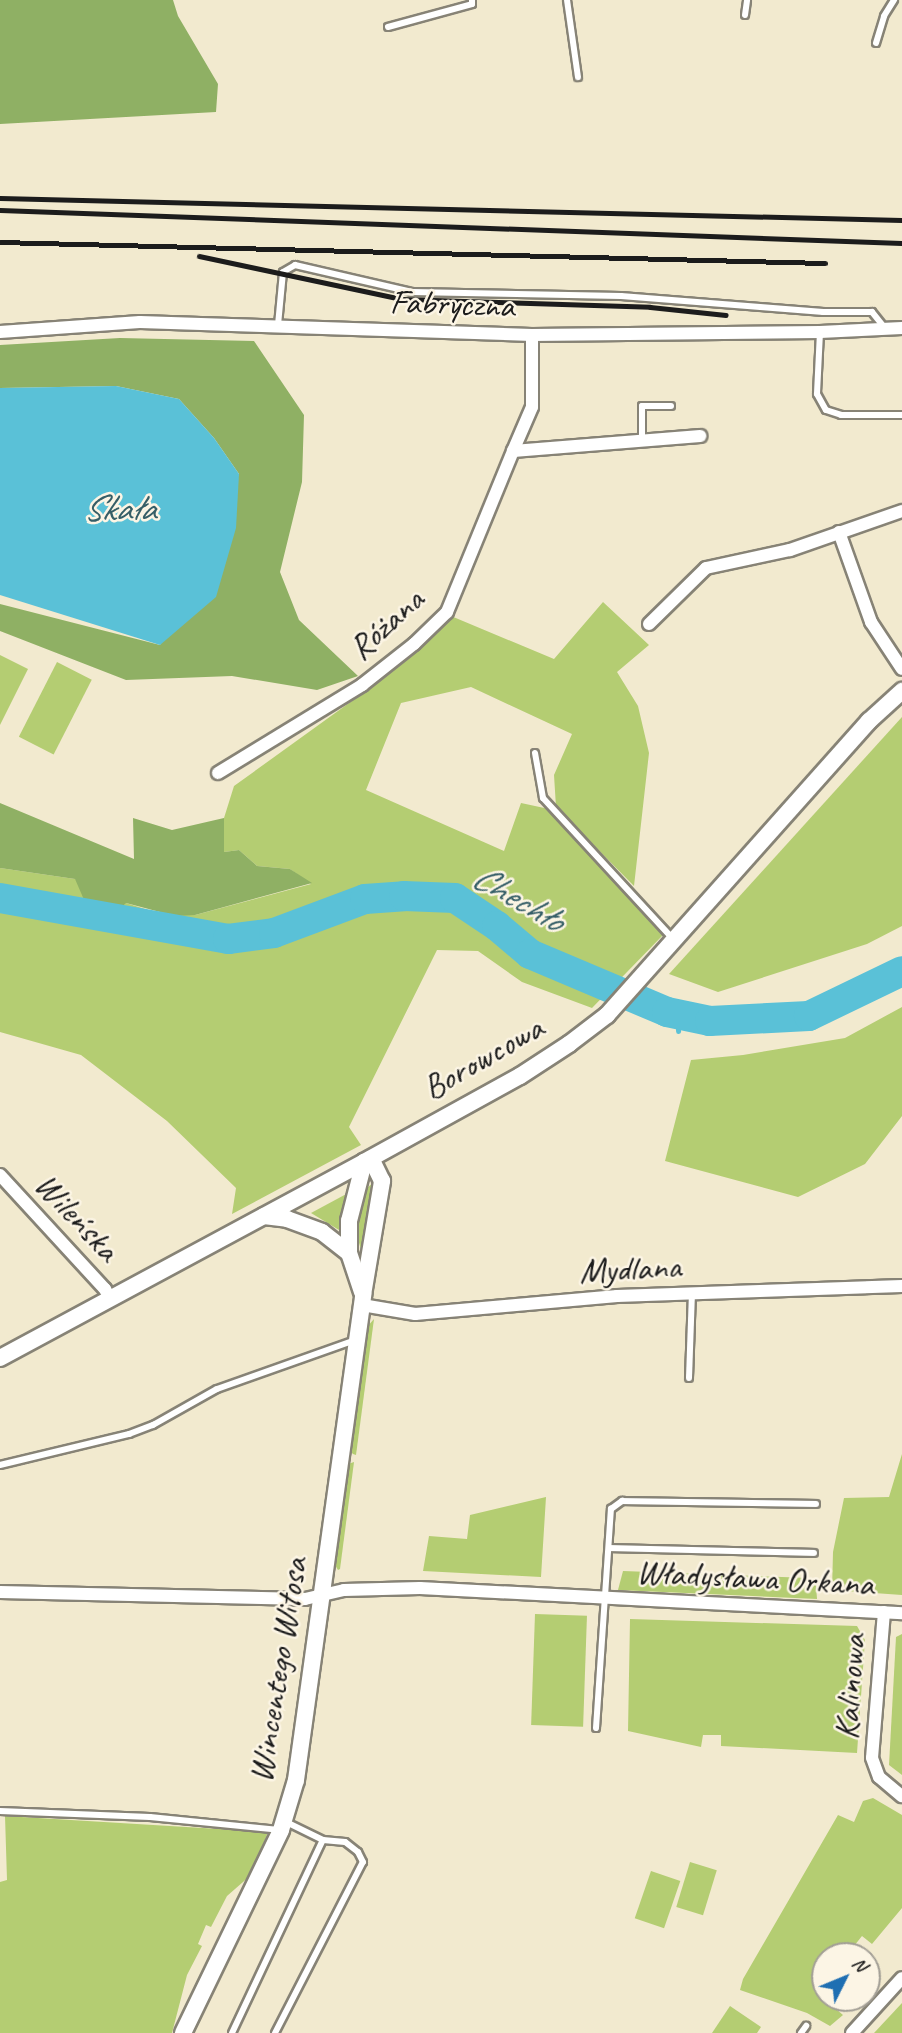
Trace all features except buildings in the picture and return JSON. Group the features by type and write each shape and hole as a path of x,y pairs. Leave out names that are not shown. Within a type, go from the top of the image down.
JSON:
{"street":[{"name":"Fabryczna","path":"0,332 140,322 532,335 820,332 902,328"},
{"name":"Różana","path":"218,773 362,685 414,644 447,612 532,407 532,335"},
{"path":"513,451 700,436"},
{"path":"649,625 706,568 790,550 902,511"},
{"path":"839,532 871,622 902,669"},
{"name":"Borowcowa","path":"0,1358 520,1076 607,1015 869,721 902,691"},
{"name":"Wincentego Witosa","path":"183,2033 283,1826 296,1780 363,1300 382,1181 396,1144"},
{"path":"368,1160 382,1181"},
{"name":"Wincentego Witosa","path":"363,1300 349,1253 349,1221 368,1160"},
{"name":"Wileńska","path":"0,1175 105,1289 110,1299"},
{"path":"264,1216 287,1219 323,1232 349,1253"},
{"name":"Mydlana","path":"363,1300 415,1314 617,1296 902,1286"},
{"name":"Władysława Orkana","path":"0,1592 305,1599 321,1593 357,1589 420,1588 902,1613"},
{"name":"Kalinowa","path":"884,1612 872,1758 879,1777 902,1796"},
{"path":"852,2033 902,1978"}],"lane":[{"path":"388,27 472,4 472,0"},
{"path":"567,0 578,77"},
{"path":"745,15 747,0"},
{"path":"876,43 884,16 894,0"},
{"path":"278,325 283,272 295,265 412,292 621,296 872,312 886,329"},
{"path":"820,332 817,394 826,410 841,415 902,415"},
{"path":"642,441 642,406 671,406"},
{"path":"535,753 543,798 673,939"},
{"path":"689,1378 692,1293"},
{"path":"0,1465 129,1434 165,1419 217,1389 357,1339"},
{"path":"606,1598 611,1548 611,1509 622,1501 816,1504"},
{"path":"611,1548 814,1553"},
{"name":"Władysława Orkana","path":"596,1728 606,1598"},
{"path":"0,1811 283,1826 323,1840 345,1842 358,1852 363,1862 275,2033"},
{"path":"242,2033 233,2031 323,1840"},
{"path":"801,2033 806,2026"}],"green space":[{"path":"0,0 173,0 178,16 218,84 216,112 0,124"},
{"path":"120,338 254,341 304,415 302,482 280,572 299,620 358,676 317,690 232,676 126,680 0,631 0,604 160,645 239,474 214,438 179,399 116,386 0,388 0,345"},
{"path":"603,602 649,645 617,672 638,706 649,753 634,886 556,807 554,775 572,734 471,687 401,703 366,790 504,851 521,803 549,809 663,935 592,1008 522,982 478,951 437,950 349,1127 361,1145 232,1214 236,1188 167,1121 81,1055 0,1032 0,868 75,879 126,903 158,913 195,915 311,884 290,869 257,866 239,850 224,852 224,818 234,786 374,685 451,616 554,659"},
{"path":"0,655 28,669 0,725"},
{"path":"57,662 92,680 54,755 19,737"},
{"path":"902,717 902,926 867,944 718,992 669,974"},
{"path":"0,803 134,859 133,818 172,830 224,818 224,852 239,850 257,866 290,869 312,883 195,915 175,916 126,903 116,912 88,909 75,879 0,868"},
{"path":"902,1007 902,1116 865,1164 798,1197 665,1161 691,1060 743,1055 845,1038"},
{"path":"375,1181 363,1256 356,1233 358,1208 367,1188"},
{"path":"350,1192 344,1233 311,1213"},
{"path":"374,1319 356,1455 350,1451 367,1327"},
{"path":"902,1454 902,1595 832,1590 833,1552 844,1498 889,1497"},
{"path":"354,1462 338,1570 335,1565 348,1464"},
{"path":"546,1497 541,1577 423,1571 429,1536 467,1539 470,1515"},
{"path":"623,1571 809,1578 816,1585 817,1599 618,1590"},
{"path":"535,1614 587,1616 583,1727 531,1725"},
{"path":"630,1619 857,1626 865,1640 857,1753 721,1746 721,1735 703,1735 701,1747 628,1731"},
{"path":"902,1634 902,1775 889,1765 896,1637"},
{"path":"873,1798 902,1815 902,1908 874,1942 862,1936 857,1942 811,1942 811,2012 839,2012 843,2015 830,2026 807,2013 740,1990 743,1979 838,1815 854,1822 863,1801"},
{"path":"5,1816 268,1832 251,1875 227,1896 211,1927 206,1925 198,1944 202,1946 187,1975 172,2033 0,2033 0,1882 7,1880"},
{"path":"690,1862 717,1870 703,1915 676,1907"},
{"path":"651,1871 680,1881 664,1928 635,1918"},
{"path":"902,2003 902,2033 874,2033"},
{"path":"730,2006 761,2027 757,2033 712,2033"}],"water":[{"name":"Skała","path":"116,386 179,399 214,438 239,474 236,528 216,597 160,645 0,595 0,388"}],"waterway":[{"name":"Chechło","path":"0,898 228,939 274,933 365,899 404,896 455,898 497,926 530,954 667,1012 710,1021 809,1016 902,971"},
{"path":"677,1015 678,1031"}],"railway":[{"path":"0,198 902,220"},
{"path":"0,210 902,243"},
{"path":"0,242 825,263"},
{"path":"199,256 402,299 650,307 726,315"}]}
